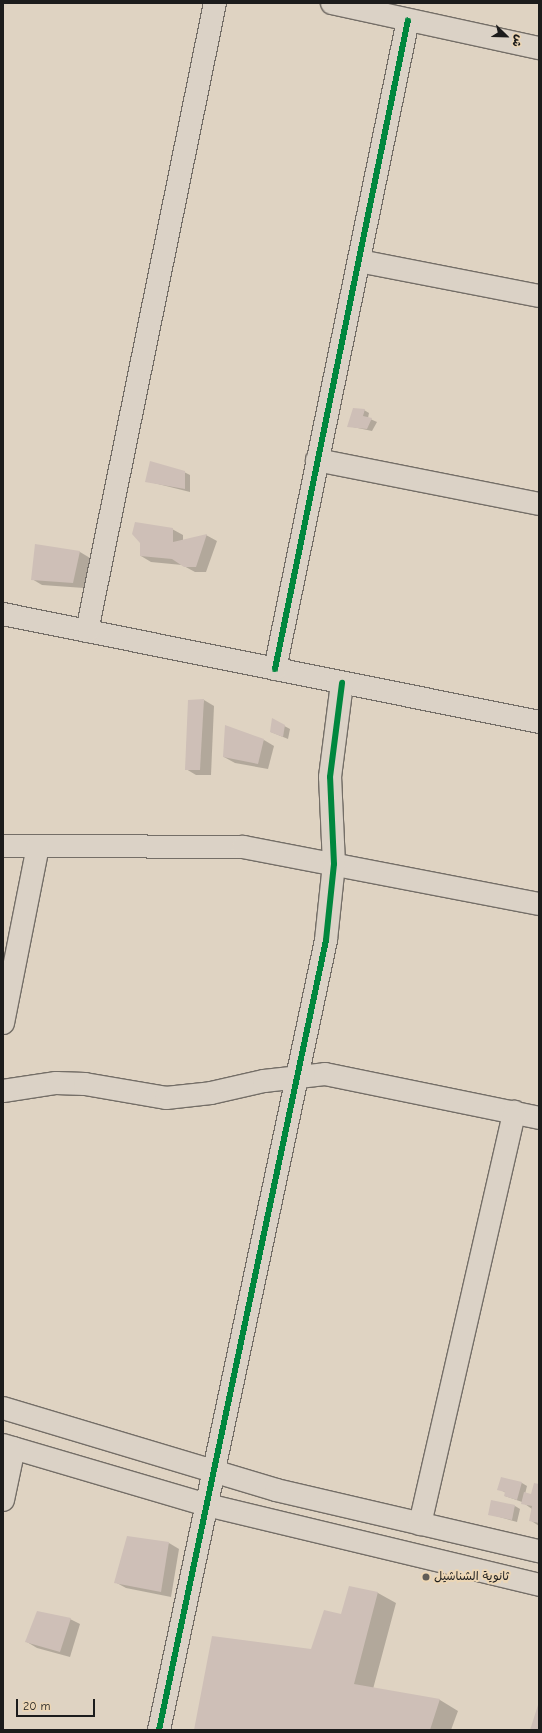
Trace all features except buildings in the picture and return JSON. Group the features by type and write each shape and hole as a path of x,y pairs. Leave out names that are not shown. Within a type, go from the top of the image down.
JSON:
{"street":[{"path":"87,631 215,3"},
{"path":"332,3 539,48"},
{"path":"275,669 408,20"},
{"path":"359,260 539,296"},
{"path":"318,460 539,504"},
{"path":"3,614 539,722"},
{"path":"159,1730 326,940 334,864 330,777 342,682"},
{"path":"3,846 243,847 539,904"},
{"path":"3,1023 38,847"},
{"path":"3,1091 63,1083 85,1084 166,1098 211,1093 297,1077 325,1074 539,1118"},
{"path":"420,1524 514,1112"},
{"path":"3,1408 85,1431 214,1472 318,1501 539,1551"},
{"path":"3,1500 8,1447 207,1505 539,1585"}],"cycle path":[{"path":"275,669 408,20"},
{"path":"159,1730 326,940 334,864 330,777 342,683"}],"place":[{"name":"ثانوية الشناشيل","path":"426,1577"}]}
